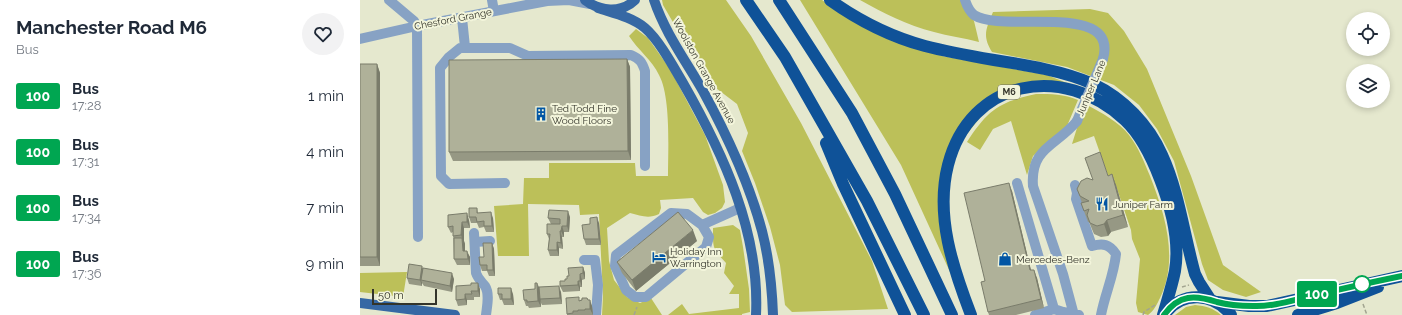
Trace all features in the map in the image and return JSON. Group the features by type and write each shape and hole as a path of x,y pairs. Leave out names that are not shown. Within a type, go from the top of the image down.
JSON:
{"highway":[{"path":"746,0 785,57 806,94 866,201 924,315"},
{"path":"779,0 852,112 895,194 952,315"},
{"path":"830,0 868,23 924,46 986,59 1042,68 1093,84 1119,100 1137,117 1154,140 1162,154 1178,206 1197,278 1214,300 1226,308 1231,315"},
{"name":"M6","path":"971,315 946,238 944,199 948,164 963,130 972,119 991,102 1002,95 1023,88 1046,86 1060,87 1075,90 1088,95 1111,109 1134,131 1149,153 1169,205 1175,243 1175,270 1171,285"},
{"path":"806,94 843,184 905,315"},
{"path":"1163,315 1175,303 1187,298 1199,297 1249,306 1267,306 1402,276"},
{"path":"1298,315 1337,303 1402,276"},
{"path":"1163,315 1171,285"}],"main road":[{"path":"591,4 610,10 622,8 635,0"},
{"name":"Woolston Grange Avenue","path":"654,0 668,33 688,64 735,154 762,232 769,268 773,315"},
{"path":"591,4 630,19 646,28 656,40 676,71 702,117 734,188 740,208 752,254 756,285 756,315"},
{"path":"360,303 455,315"}],"street":[{"path":"389,0 414,21 416,26 418,237"},
{"path":"492,0 494,11"},
{"name":"Chesford Grange","path":"360,39 416,26 548,0 569,0 591,4"},
{"name":"Juniper Lane","path":"964,0 969,10 973,14 984,19 999,22 1079,23 1087,25 1098,32 1102,37 1105,47 1103,59 1077,121 1071,128 1045,148 1039,155 1034,166 1034,186 1063,274 1074,314"},
{"path":"462,18 465,47"},
{"path":"505,183 449,184 441,176 440,68 449,57 460,48 510,48 528,56 631,56 639,58 645,71 645,166"},
{"path":"1017,183 1054,309"},
{"path":"1075,185 1077,193 1076,199 1092,246 1100,244 1107,245 1116,254 1113,274 1107,288 1101,315"},
{"path":"702,225 740,208"},
{"path":"671,213 687,214 702,225 709,237 706,247 646,297 635,297 626,290 615,266 616,255 671,213"},
{"path":"486,315 488,292 477,278 475,237 490,241"},
{"path":"584,260 595,260 598,285 596,315"},
{"path":"1035,315 1054,309 1079,315"}],"path":[{"path":"1171,285 1197,278"},
{"path":"1362,301 1367,315"}],"green space":[{"path":"662,0 726,0 751,36 801,123 872,261 888,309 792,312 785,305 780,265 770,227 742,151 748,133 737,104 708,82 663,5"},
{"path":"800,0 822,0 850,19 942,56 1047,75 1072,85 1002,90 943,164 950,272 901,165"},
{"path":"860,0 964,0 974,21 979,42 914,26 886,14"},
{"path":"1090,9 1108,13 1124,31 1147,69 1191,176 1223,265 1261,292 1246,297 1223,290 1208,280 1202,264 1174,161 1157,129 1139,105 1114,85 1067,67 992,52 987,41 986,32 993,12"},
{"path":"636,29 648,38 670,69 705,135 723,185 725,202 722,208 715,213 708,215 703,212 693,198 660,200 661,208 659,214 648,217 630,213 607,228 609,261 614,280 627,297 640,303 651,298 662,315 602,315 603,296 599,214 580,215 579,205 528,204 529,256 498,256 494,206 523,204 524,178 549,178 549,163 635,163 636,176 668,176 668,124 663,85 656,70 629,36"},
{"path":"1036,94 1063,95 1078,100 1067,126 1033,156 1027,175 1011,121 993,129 980,150 967,142 981,122 1003,104"},
{"path":"1087,105 1115,122 1129,135 1136,145 1143,160 1161,206 1168,237 1169,268 1166,283 1160,298 1154,309 1148,315 1138,312 1136,303 1140,259 1132,239 1131,230 1116,186 1112,187 1094,136 1072,144"},
{"path":"733,225 740,230 749,289 750,312 742,315 668,315 682,304 689,314 739,308 739,294 729,294 734,286 724,273 726,263 716,251 713,240 713,228"},
{"path":"407,272 403,297 360,292 360,273"},
{"path":"1195,305 1209,308 1221,315 1175,315 1186,307"}],"building":[{"name":"Ted Todd Fine Wood Floors","path":"627,59 628,151 449,152 449,60"},
{"path":"360,64 377,64 377,257 360,257"},
{"name":"Juniper Farm","path":"1100,152 1108,176 1112,174 1123,215 1107,220 1104,224 1097,226 1090,223 1087,215 1089,209 1084,211 1081,203 1089,201 1080,196 1077,189 1081,181 1087,178 1093,180 1085,158"},
{"name":"Mercedes-Benz","path":"1009,183 1030,270 1034,270 1041,299 988,312 981,282 985,281 964,193"},
{"path":"469,208 477,208 477,213 491,212 492,226 484,226 484,221 477,222 476,217 469,217"},
{"path":"549,210 568,211 567,226 562,226 560,231 561,243 557,242 557,250 548,250 550,234 547,234 547,224 560,224 560,219 548,218"},
{"path":"678,212 693,230 632,280 617,262"},
{"path":"467,213 467,222 462,222 461,235 453,236 453,226 448,227 448,215"},
{"path":"597,217 599,239 584,239 582,225 590,224 590,218"},
{"path":"454,238 462,238 463,251 467,251 468,259 454,259"},
{"path":"483,243 492,243 493,270 487,270 487,265 480,265 479,257 484,257"},
{"path":"409,264 422,266 420,280 407,278"},
{"path":"583,267 583,273 580,274 580,281 578,281 578,285 560,286 560,281 565,281 567,276 569,276 568,268"},
{"path":"423,268 452,273 450,286 421,280"},
{"path":"471,283 478,283 478,291 471,291 472,294 465,294 465,299 456,300 456,286 471,285"},
{"path":"535,283 537,283 538,301 527,302 527,300 524,300 523,290 535,289"},
{"path":"559,286 560,298 540,299 539,287"},
{"path":"498,288 511,288 511,299 502,299 502,294 498,294"},
{"path":"579,297 579,301 582,300 582,298 587,298 590,300 590,309 573,311 573,313 567,314 566,298"}],"bus line":[{"name":"100","path":"1164,315 1175,303 1187,298 1199,297 1217,302 1238,305 1267,306 1402,276"}],"place":[{"name":"Ted Todd Fine Wood Floors","path":"541,114"},
{"name":"Juniper Farm","path":"1102,204"},
{"name":"Holiday Inn Warrington","path":"659,257"},
{"name":"Mercedes-Benz","path":"1005,259"}]}
